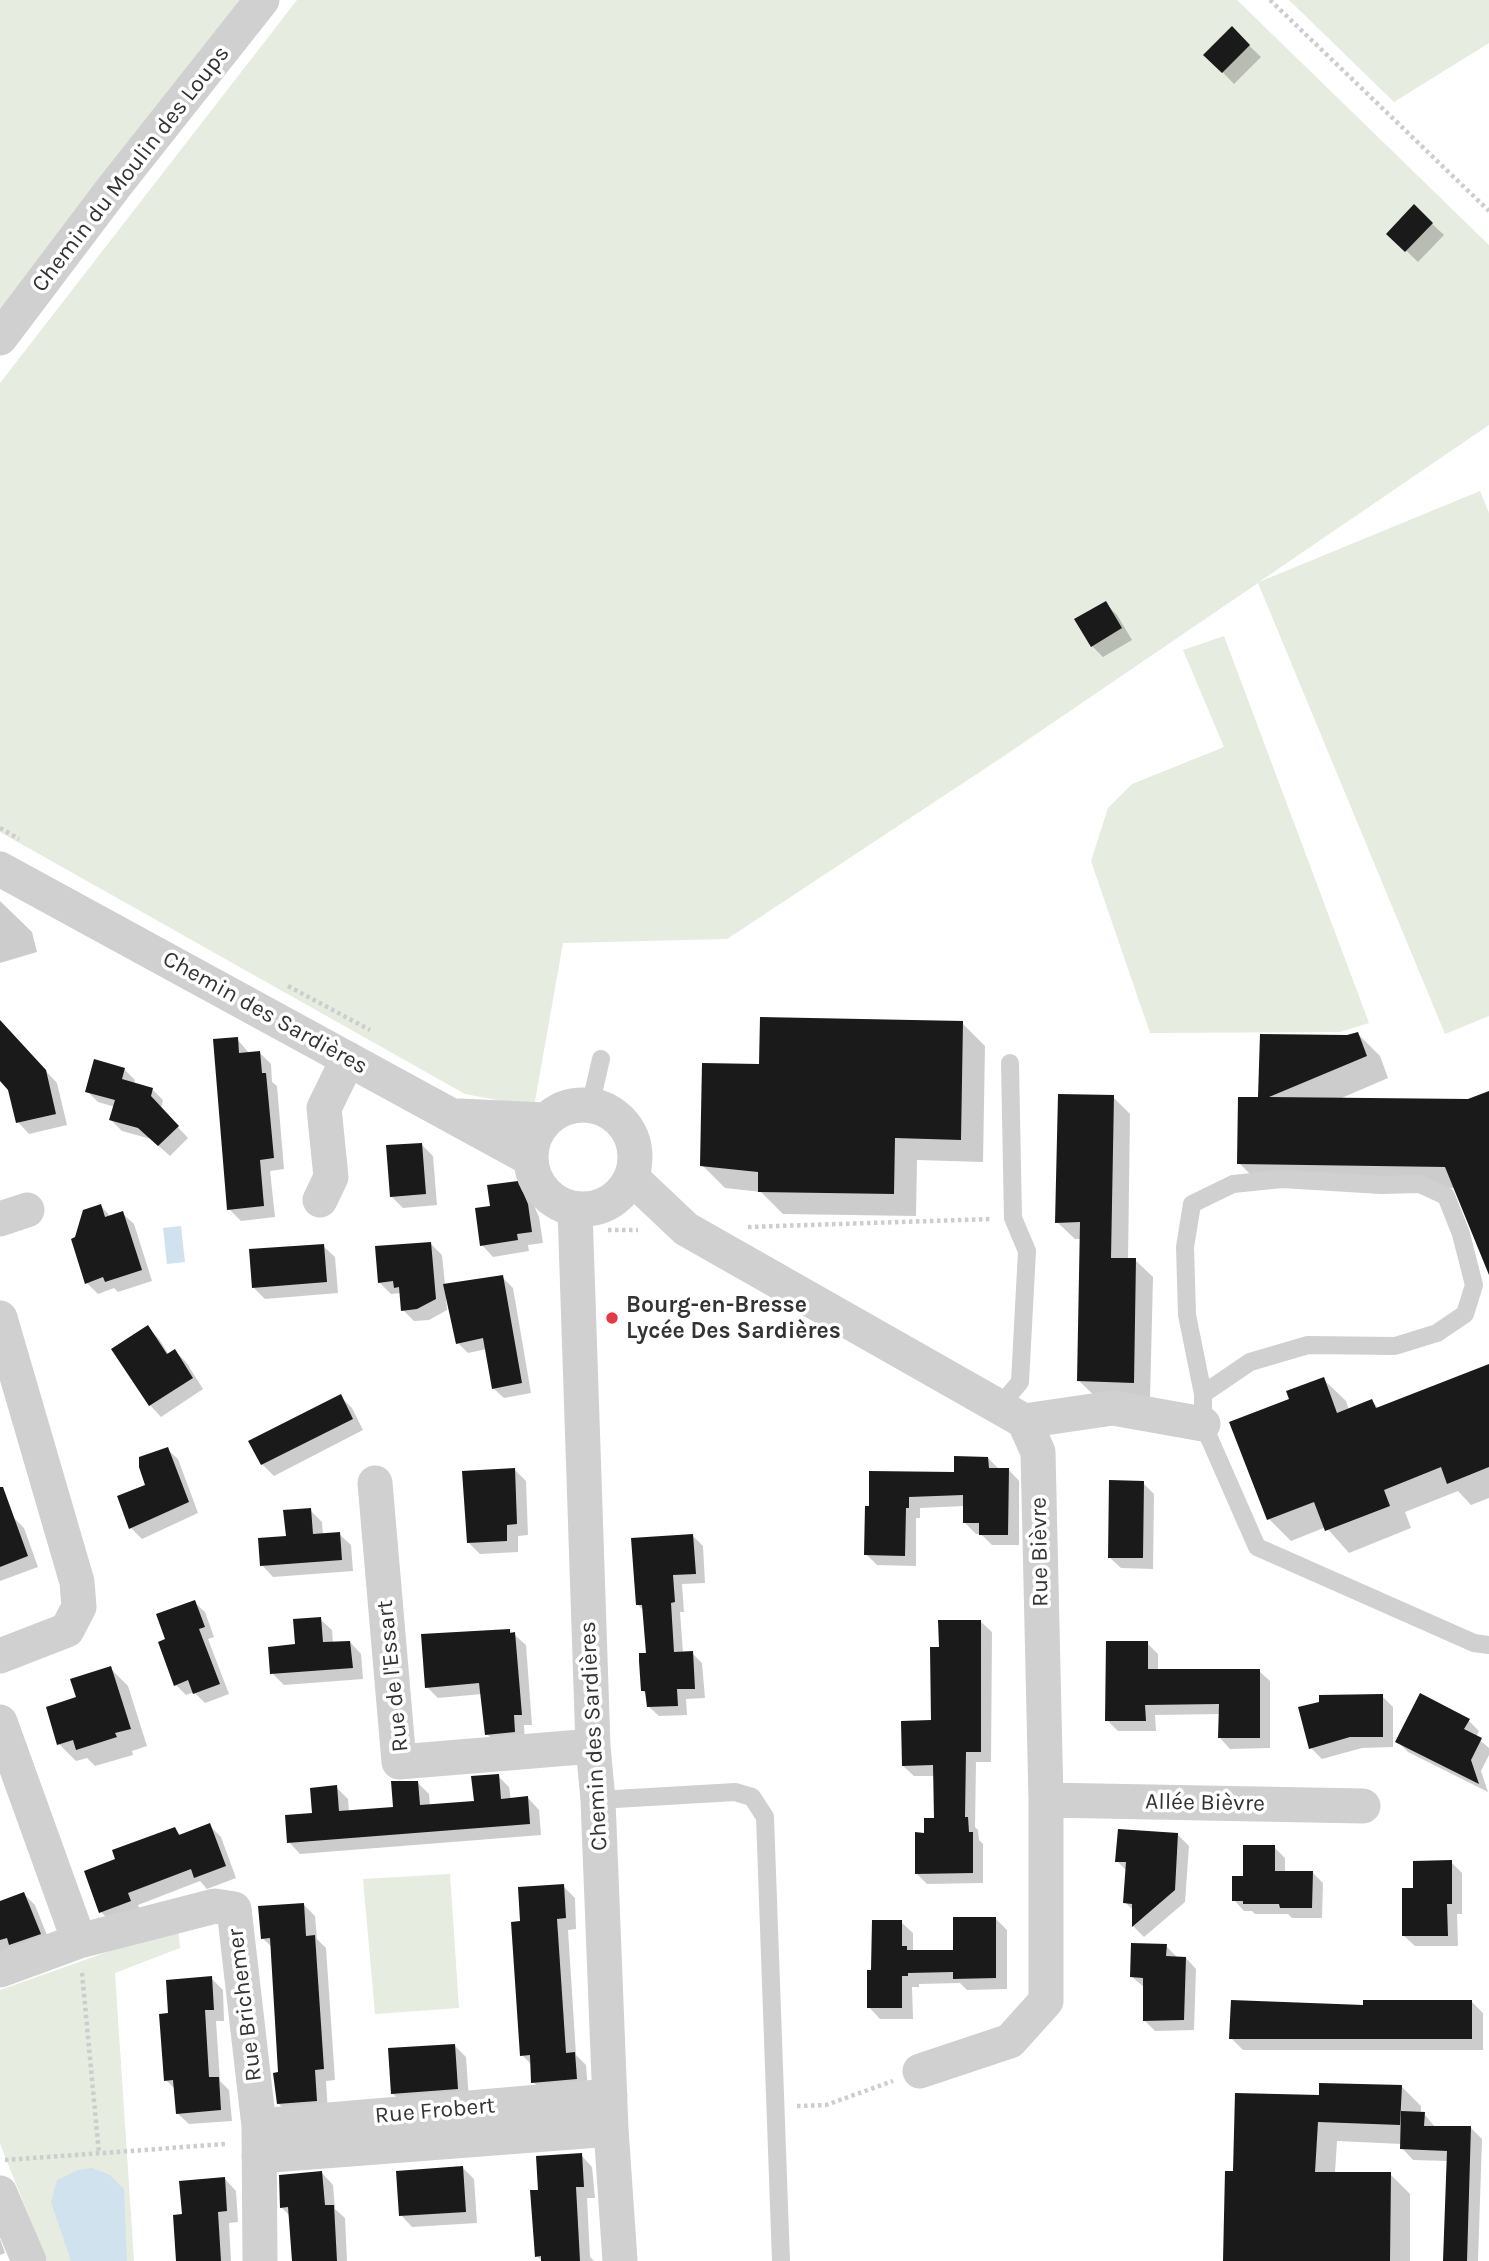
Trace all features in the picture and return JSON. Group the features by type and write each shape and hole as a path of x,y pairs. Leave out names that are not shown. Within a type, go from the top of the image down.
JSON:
{"street":[{"name":"Chemin du Moulin des Loups","path":"0,338 114,187 262,0"},
{"name":"Chemin des Sardières","path":"0,869 529,1158"},
{"path":"320,1200 331,1177 324,1108 348,1059"},
{"path":"577,1105 590,1106 602,1108 618,1117 631,1136 636,1152 632,1178 617,1198 575,1220 543,1192 535,1181 529,1158 534,1136 553,1113 577,1105"},
{"path":"452,1116 545,1120"},
{"path":"632,1178 686,1229 1012,1414 1113,1408 1203,1409"},
{"name":"Chemin des Sardières","path":"575,1220 593,1746 598,1800 620,2261"},
{"path":"0,1318 77,1582 79,1607 66,1630 0,1656"},
{"name":"Rue Bièvre","path":"920,2071 1010,2041 1046,2001 1046,1800 1038,1452 1012,1414"},
{"name":"Rue de l'Essart","path":"375,1483 399,1762 593,1746"},
{"path":"0,1722 79,1941"},
{"name":"Allée Bièvre","path":"1046,1800 1363,1806"},
{"name":"Rue Brichemer","path":"0,1970 79,1941 215,1906 234,1909 259,2141 260,2261"},
{"name":"Rue Frobert","path":"259,2141 611,2112"},
{"path":"0,2193 29,2261"}],"lane":[{"path":"590,1106 601,1059"},
{"path":"1010,1063 1013,1219 1027,1251 1020,1382 1012,1414"},
{"path":"1203,1409 1250,1362 1308,1345 1395,1346 1437,1333 1465,1314 1474,1285 1461,1234 1446,1196 1420,1184 1381,1185 1282,1179 1233,1184 1192,1204 1185,1247 1187,1315 1203,1409 1257,1547 1474,1643 1489,1645"},
{"path":"598,1800 735,1792 752,1797 765,1817 781,2261"}],"path":[{"path":"1270,0 1489,211"},
{"path":"741,1227 1013,1219"},
{"path":"575,1220 686,1229"},
{"path":"79,1941 99,2154"},
{"path":"776,2107 826,2105 920,2071"},
{"path":"0,2160 259,2141"}],"shaded area":[{"path":"0,0 245,0 0,318"},
{"path":"297,0 1237,0 1489,245 1489,425 1259,582 1480,491 1489,513 1489,1016 1445,1034 1258,583 1004,756 727,939 563,943 534,1107 465,1094 0,832 0,383"},
{"path":"1289,0 1489,0 1489,43 1394,102"},
{"path":"1224,636 1369,1023 1340,1032 1150,1033 1091,861 1108,808 1132,784 1224,747 1183,650"},
{"path":"450,1874 459,2008 375,2014 363,1879"},
{"path":"178,1927 180,1948 115,1973 134,2261 47,2261 0,2144 0,1990"}],"water":[{"path":"181,1226 185,1262 167,1264 163,1228"},
{"path":"92,2168 110,2175 124,2189 127,2261 71,2261 51,2202 57,2180 78,2170"}],"building":[{"path":"1232,26 1250,45 1222,73 1203,55"},
{"path":"1414,204 1433,223 1405,252 1386,234"},
{"path":"1106,601 1122,628 1091,647 1074,619"},
{"path":"760,1017 963,1021 961,1140 895,1138 894,1194 758,1192 758,1172 700,1166 702,1063 759,1064"},
{"path":"0,1020 46,1070 56,1114 16,1123 8,1090 0,1081"},
{"path":"1358,1032 1367,1056 1269,1097 1468,1099 1489,1091 1489,1275 1445,1167 1237,1164 1238,1097 1258,1097 1260,1034 1347,1035"},
{"path":"238,1037 239,1053 260,1051 262,1073 266,1073 274,1158 260,1160 264,1206 227,1210 213,1039"},
{"path":"94,1059 125,1068 122,1079 153,1088 151,1096 179,1126 158,1146 138,1128 109,1120 115,1100 85,1092"},
{"path":"1058,1094 1114,1095 1111,1258 1136,1258 1134,1383 1077,1381 1080,1222 1055,1223"},
{"path":"422,1143 426,1194 390,1197 386,1145"},
{"path":"518,1181 528,1204 532,1232 517,1234 518,1240 480,1246 475,1208 490,1206 487,1185"},
{"path":"101,1204 105,1217 123,1211 142,1270 105,1282 103,1277 85,1284 71,1239 75,1237 83,1210"},
{"path":"431,1242 436,1299 417,1309 401,1311 399,1287 394,1288 393,1281 378,1283 375,1246"},
{"path":"324,1244 327,1282 252,1288 249,1249"},
{"path":"503,1275 522,1383 492,1389 483,1338 456,1344 443,1284"},
{"path":"148,1325 167,1354 175,1349 193,1378 149,1406 111,1349"},
{"path":"1489,1364 1489,1467 1447,1484 1441,1467 1384,1490 1390,1506 1325,1531 1314,1502 1267,1520 1229,1422 1289,1399 1286,1391 1324,1377 1337,1413 1372,1399 1376,1408"},
{"path":"341,1394 353,1419 261,1465 248,1441"},
{"path":"168,1447 189,1502 129,1529 117,1496 145,1485 139,1457"},
{"path":"954,1456 988,1457 989,1468 1009,1468 1008,1535 979,1535 979,1523 963,1523 963,1495 909,1497 909,1508 906,1508 905,1556 864,1555 869,1471 954,1472"},
{"path":"515,1468 517,1524 507,1525 507,1541 467,1543 462,1471"},
{"path":"1109,1480 1144,1481 1143,1558 1108,1558"},
{"path":"0,1487 3,1487 28,1556 0,1567"},
{"path":"311,1508 313,1534 340,1532 342,1560 260,1566 258,1538 286,1536 283,1510"},
{"path":"693,1534 696,1574 673,1575 675,1602 671,1603 674,1652 693,1651 695,1689 677,1689 678,1706 647,1707 645,1691 641,1691 639,1661 639,1653 646,1653 642,1605 636,1605 631,1538"},
{"path":"195,1600 205,1627 199,1629 220,1684 193,1694 188,1680 174,1686 158,1642 165,1639 156,1614"},
{"path":"321,1617 323,1642 350,1641 353,1668 270,1674 268,1647 295,1644 293,1619"},
{"path":"938,1620 981,1620 981,1752 966,1752 965,1817 968,1817 969,1832 973,1832 973,1873 915,1874 915,1832 924,1833 924,1818 934,1818 933,1765 902,1766 901,1721 931,1720 930,1647 939,1647"},
{"path":"510,1629 510,1633 515,1632 522,1715 514,1715 515,1732 485,1735 479,1683 425,1688 421,1634"},
{"path":"1106,1641 1148,1641 1148,1669 1260,1669 1260,1738 1218,1738 1219,1704 1145,1705 1146,1721 1105,1721"},
{"path":"111,1666 131,1729 115,1733 117,1737 76,1750 73,1740 57,1745 46,1707 76,1697 70,1679"},
{"path":"1420,1693 1470,1719 1464,1729 1482,1738 1471,1760 1479,1784 1395,1742"},
{"path":"1383,1694 1383,1737 1350,1737 1309,1749 1298,1707 1319,1702 1319,1695"},
{"path":"499,1774 501,1799 528,1796 530,1824 287,1843 285,1815 312,1813 310,1788 337,1785 339,1811 393,1807 391,1781 418,1781 420,1805 474,1801 471,1776"},
{"path":"210,1823 226,1866 194,1878 191,1869 128,1893 131,1901 99,1913 84,1871 115,1859 112,1850 175,1827 179,1835"},
{"path":"1118,1829 1178,1833 1175,1890 1132,1927 1132,1904 1123,1903 1126,1862 1115,1862"},
{"path":"1243,1845 1275,1845 1275,1871 1313,1871 1312,1908 1280,1908 1279,1904 1243,1904 1243,1901 1232,1901 1232,1876 1243,1876"},
{"path":"1452,1860 1452,1904 1447,1904 1448,1936 1402,1936 1402,1888 1413,1888 1413,1861"},
{"path":"564,1884 566,1918 557,1919 566,2053 575,2052 577,2079 531,2083 530,2055 520,2056 511,1922 520,1921 518,1887"},
{"path":"24,1892 41,1934 9,1945 7,1938 0,1940 0,1901"},
{"path":"304,1903 306,1936 315,1935 324,2069 315,2070 317,2101 277,2104 273,2073 278,2072 270,1938 261,1939 258,1906"},
{"path":"953,1917 996,1917 996,1978 953,1979 953,1972 908,1973 908,1976 902,1976 902,2008 867,2008 867,1970 871,1970 872,1920 902,1920 902,1946 907,1946 907,1950 953,1950"},
{"path":"1131,1943 1167,1944 1166,1956 1186,1957 1184,2020 1143,2021 1143,1978 1130,1977"},
{"path":"212,1976 214,2010 205,2010 209,2077 219,2077 221,2110 176,2114 173,2080 164,2081 159,2014 168,2013 166,1980"},
{"path":"1231,2000 1363,2005 1363,2000 1472,2000 1472,2039 1229,2039"},
{"path":"455,2044 458,2089 391,2094 388,2048"},
{"path":"1319,2083 1402,2085 1400,2125 1318,2122 1315,2172 1391,2172 1390,2261 1223,2261 1225,2171 1233,2171 1235,2093 1319,2095"},
{"path":"1401,2111 1425,2112 1424,2126 1471,2126 1467,2261 1443,2261 1447,2151 1400,2149"},
{"path":"582,2153 584,2187 576,2187 580,2261 541,2261 541,2256 535,2257 530,2190 538,2190 536,2156"},
{"path":"463,2166 466,2212 399,2216 396,2171"},
{"path":"322,2171 325,2205 334,2205 337,2261 292,2261 288,2207 280,2208 279,2175"},
{"path":"225,2177 227,2211 218,2212 221,2261 176,2261 173,2215 182,2214 179,2181"}],"place":[{"name":"Bourg-en-Bresse Lycée Des Sardières","path":"612,1318"}]}
